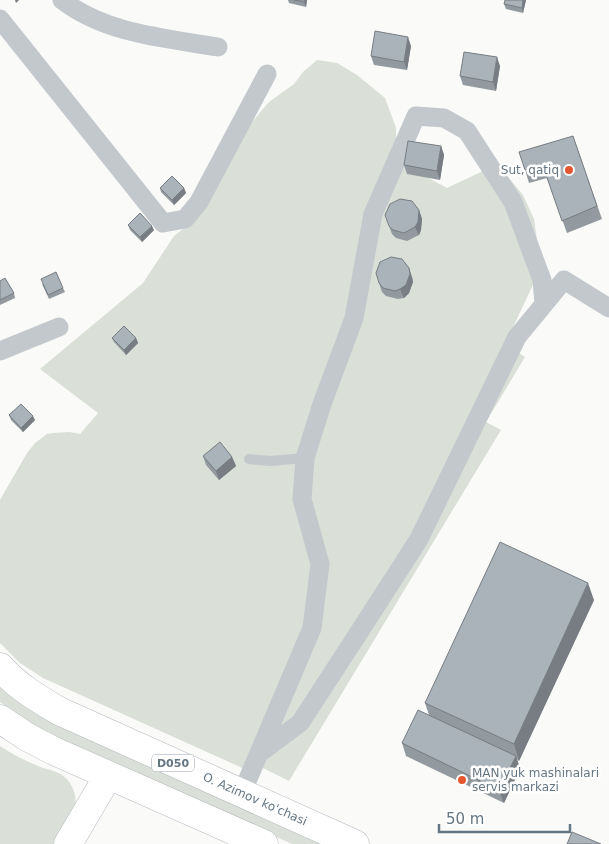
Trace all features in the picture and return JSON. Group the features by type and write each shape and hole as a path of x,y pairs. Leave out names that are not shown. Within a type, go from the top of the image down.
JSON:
{"main road":[{"name":"O. Azimov ko'chasi","path":"0,667 25,690 59,711 355,844"},
{"path":"0,719 27,737 108,776 264,844"},
{"path":"74,839 108,776"}],"street":[{"path":"62,0 73,9 124,31 218,47"},
{"path":"0,19 164,223 185,219 199,202 267,74"},
{"path":"242,794 312,628 320,564 302,500 305,458 322,404 354,318 373,214 416,116 444,118 467,131 513,202 542,280 544,304"},
{"path":"260,753 300,724 367,621 418,539 518,338 544,304 564,280 609,308"},
{"path":"0,351 59,327"}],"lane":[{"path":"249,459 270,461 305,458"}],"shaded area":[{"path":"317,60 337,63 357,75 385,98 396,128 396,145 408,167 447,188 485,170 509,178 523,195 534,219 540,261 532,287 505,344 525,357 486,422 501,430 289,781 263,768 249,771 43,678 20,663 0,643 0,500 27,453 35,443 47,434 70,432 80,434 98,413 40,369 143,283 174,236 197,218 248,127 269,102 294,84 303,72"},
{"path":"0,686 326,844 292,844 45,734 0,702"},
{"path":"0,746 40,767 62,775 73,789 76,802 74,814 69,826 57,844 0,844"}],"building":[{"path":"505,0 523,0 522,8 504,4"},
{"path":"375,31 408,37 404,62 371,56"},
{"path":"464,52 497,57 493,82 460,76"},
{"path":"573,136 597,206 562,221 543,166 525,170 519,152"},
{"path":"408,141 441,146 437,171 404,165"},
{"path":"172,176 184,188 172,200 160,188"},
{"path":"400,199 412,201 419,210 418,222 415,227 404,233 393,230 389,226 385,215 390,204"},
{"path":"140,213 152,226 140,237 128,225"},
{"path":"391,257 402,259 409,268 410,274 406,285 395,291 383,288 379,283 376,273 380,262"},
{"path":"56,272 63,288 48,295 41,279"},
{"path":"5,278 14,293 0,300 0,281"},
{"path":"124,326 136,338 124,350 112,338"},
{"path":"21,404 33,416 21,428 9,415"},
{"path":"220,442 232,457 216,471 203,456"},
{"path":"500,542 588,583 514,744 425,703"},
{"path":"418,710 516,756 499,790 402,743"},
{"path":"572,832 601,844 567,844"}],"place":[{"name":"Sut, qatiq","path":"569,170"},
{"name":"MAN yuk mashinalari servis markazi","path":"462,780"}]}
